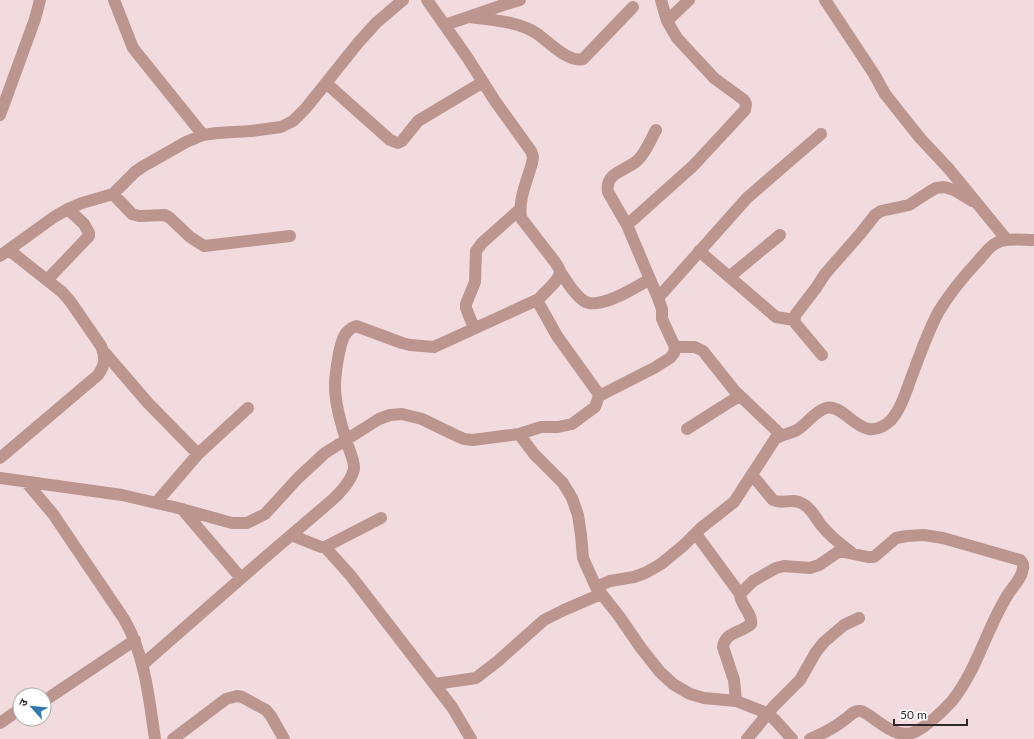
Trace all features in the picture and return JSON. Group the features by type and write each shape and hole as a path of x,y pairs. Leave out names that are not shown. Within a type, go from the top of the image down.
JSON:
{"street":[{"path":"0,115 35,19 40,0"},
{"path":"114,0 133,48 203,135"},
{"path":"198,454 148,403 105,353 102,346 70,301 47,280 5,253 54,217 68,209 82,203 114,194 142,166 186,142 203,135 281,127 293,121 306,108 376,23 403,0"},
{"path":"427,0 495,101 531,151 533,157 519,210 520,218 555,262 560,272 580,298 589,303 598,303 623,295 650,279"},
{"path":"445,26 520,0"},
{"path":"626,225 693,166 745,110 746,104 744,100 714,78 677,38 667,22 661,0"},
{"path":"667,22 689,0"},
{"path":"825,0 870,68 885,94 920,138 949,168 1007,240"},
{"path":"470,17 510,23 527,28 568,56 579,60 583,58 633,7"},
{"path":"326,83 390,140 398,143 402,141 418,121 482,82"},
{"path":"0,478 122,495 182,509 232,523 247,523 265,514 310,465 325,453 379,419 390,415 402,414 422,419 464,439 474,440 519,434 541,427 558,427 572,424 595,407 599,396 654,368 670,358 674,353 675,347 662,319 662,309 658,298 626,225 608,192 608,180 638,160 656,130"},
{"path":"658,298 747,198 821,134"},
{"path":"822,355 796,324 794,320 796,314 825,274 862,233 875,215 881,211 909,205 936,188 944,187 954,190 967,199 977,202"},
{"path":"114,194 132,214 139,216 165,216 170,218 190,237 204,246 290,236"},
{"path":"47,280 88,236 89,233 84,224 68,209"},
{"path":"474,328 466,308 466,304 475,282 476,251 482,243 519,210"},
{"path":"729,277 780,235"},
{"path":"434,684 476,678 498,661 544,620 599,591 610,581 634,577 661,564 734,502 775,439 781,435 797,430 826,408 833,408 869,429 879,428 891,420 899,408 928,333 940,311 964,276 992,246 1000,241 1034,240"},
{"path":"699,251 776,317 794,320"},
{"path":"142,665 340,493 351,475 354,466 346,440 335,386 341,343 350,328 356,326 410,345 434,347 539,299 555,281 560,272"},
{"path":"539,299 538,302 540,307 557,336 596,389 599,396"},
{"path":"675,347 695,348 703,351 740,396 781,435"},
{"path":"0,458 98,376 105,362 105,353"},
{"path":"687,429 740,396"},
{"path":"156,503 198,454 248,408"},
{"path":"519,434 534,454 563,483 572,498 578,514 582,535 583,558 599,591 660,672 673,684 690,694 704,698 736,701 767,713 792,739"},
{"path":"752,475 773,500 777,502 791,500 798,501 805,505 812,511 820,524 851,552"},
{"path":"26,482 53,514 124,619 135,640 142,665 155,739"},
{"path":"182,509 241,578"},
{"path":"291,535 321,547 325,547 382,518"},
{"path":"696,534 740,594 740,599 751,620 751,624 747,627 726,638 723,647 734,680 736,701"},
{"path":"740,594 753,581 776,568 784,566 810,568 819,565 838,552 851,552 868,557 874,557 896,538 907,536 924,535 950,540 1020,560 1023,563 1024,568 1018,583 1007,596 966,680 952,700 934,718 907,736 899,735 860,710 833,728 810,739"},
{"path":"325,547 352,576 452,707 471,739"},
{"path":"747,739 767,713 800,680 816,652 824,642 844,625 859,618"},
{"path":"52,696 135,640"},
{"path":"173,739 226,699 237,696 242,697 266,710 284,739"},
{"path":"0,724 12,715"}]}
